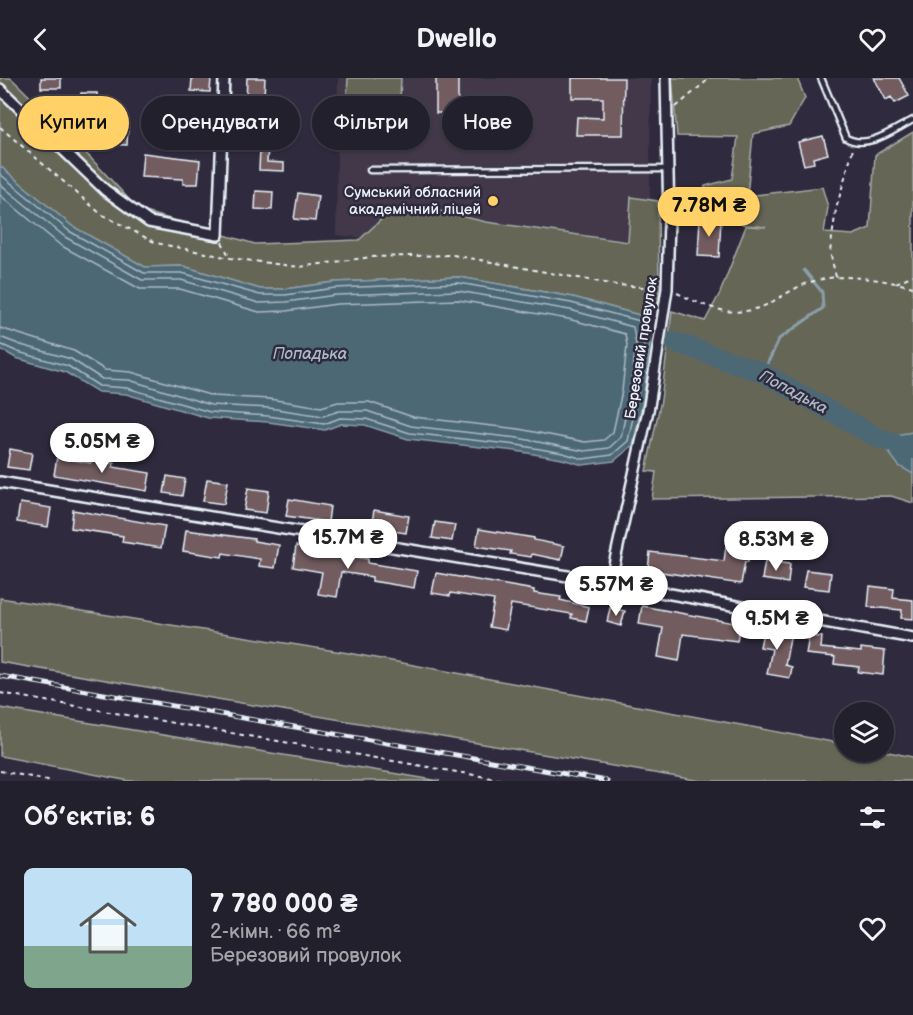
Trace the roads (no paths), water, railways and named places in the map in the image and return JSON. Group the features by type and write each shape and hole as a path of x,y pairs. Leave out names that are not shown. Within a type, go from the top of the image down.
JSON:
{"street":[{"path":"0,88 105,190 149,222 218,235 224,78"},
{"name":"Березовий провулок","path":"610,583 649,406 667,289 666,78"},
{"path":"0,482 610,583 913,638"}],"lane":[{"path":"821,78 846,138 854,142 871,141 913,120"},
{"path":"370,170 668,169"}],"water":[{"path":"0,166 72,226 145,267 183,266 260,289 285,289 335,282 459,277 573,297 647,317 650,345 644,395 633,445 614,461 583,465 516,451 408,439 365,425 341,424 325,430 268,422 208,418 126,394 98,392 65,372 16,358 0,349"},
{"path":"913,432 913,474 899,466 878,438"}],"waterway":[{"path":"763,373 779,339 823,308 822,292 804,270"},
{"name":"Попадька","path":"672,341 763,373 878,438 913,449"}],"railway":[{"path":"0,676 607,781"}],"place":[{"name":"Сумський обласний академічний ліцей","path":"493,201"}]}
